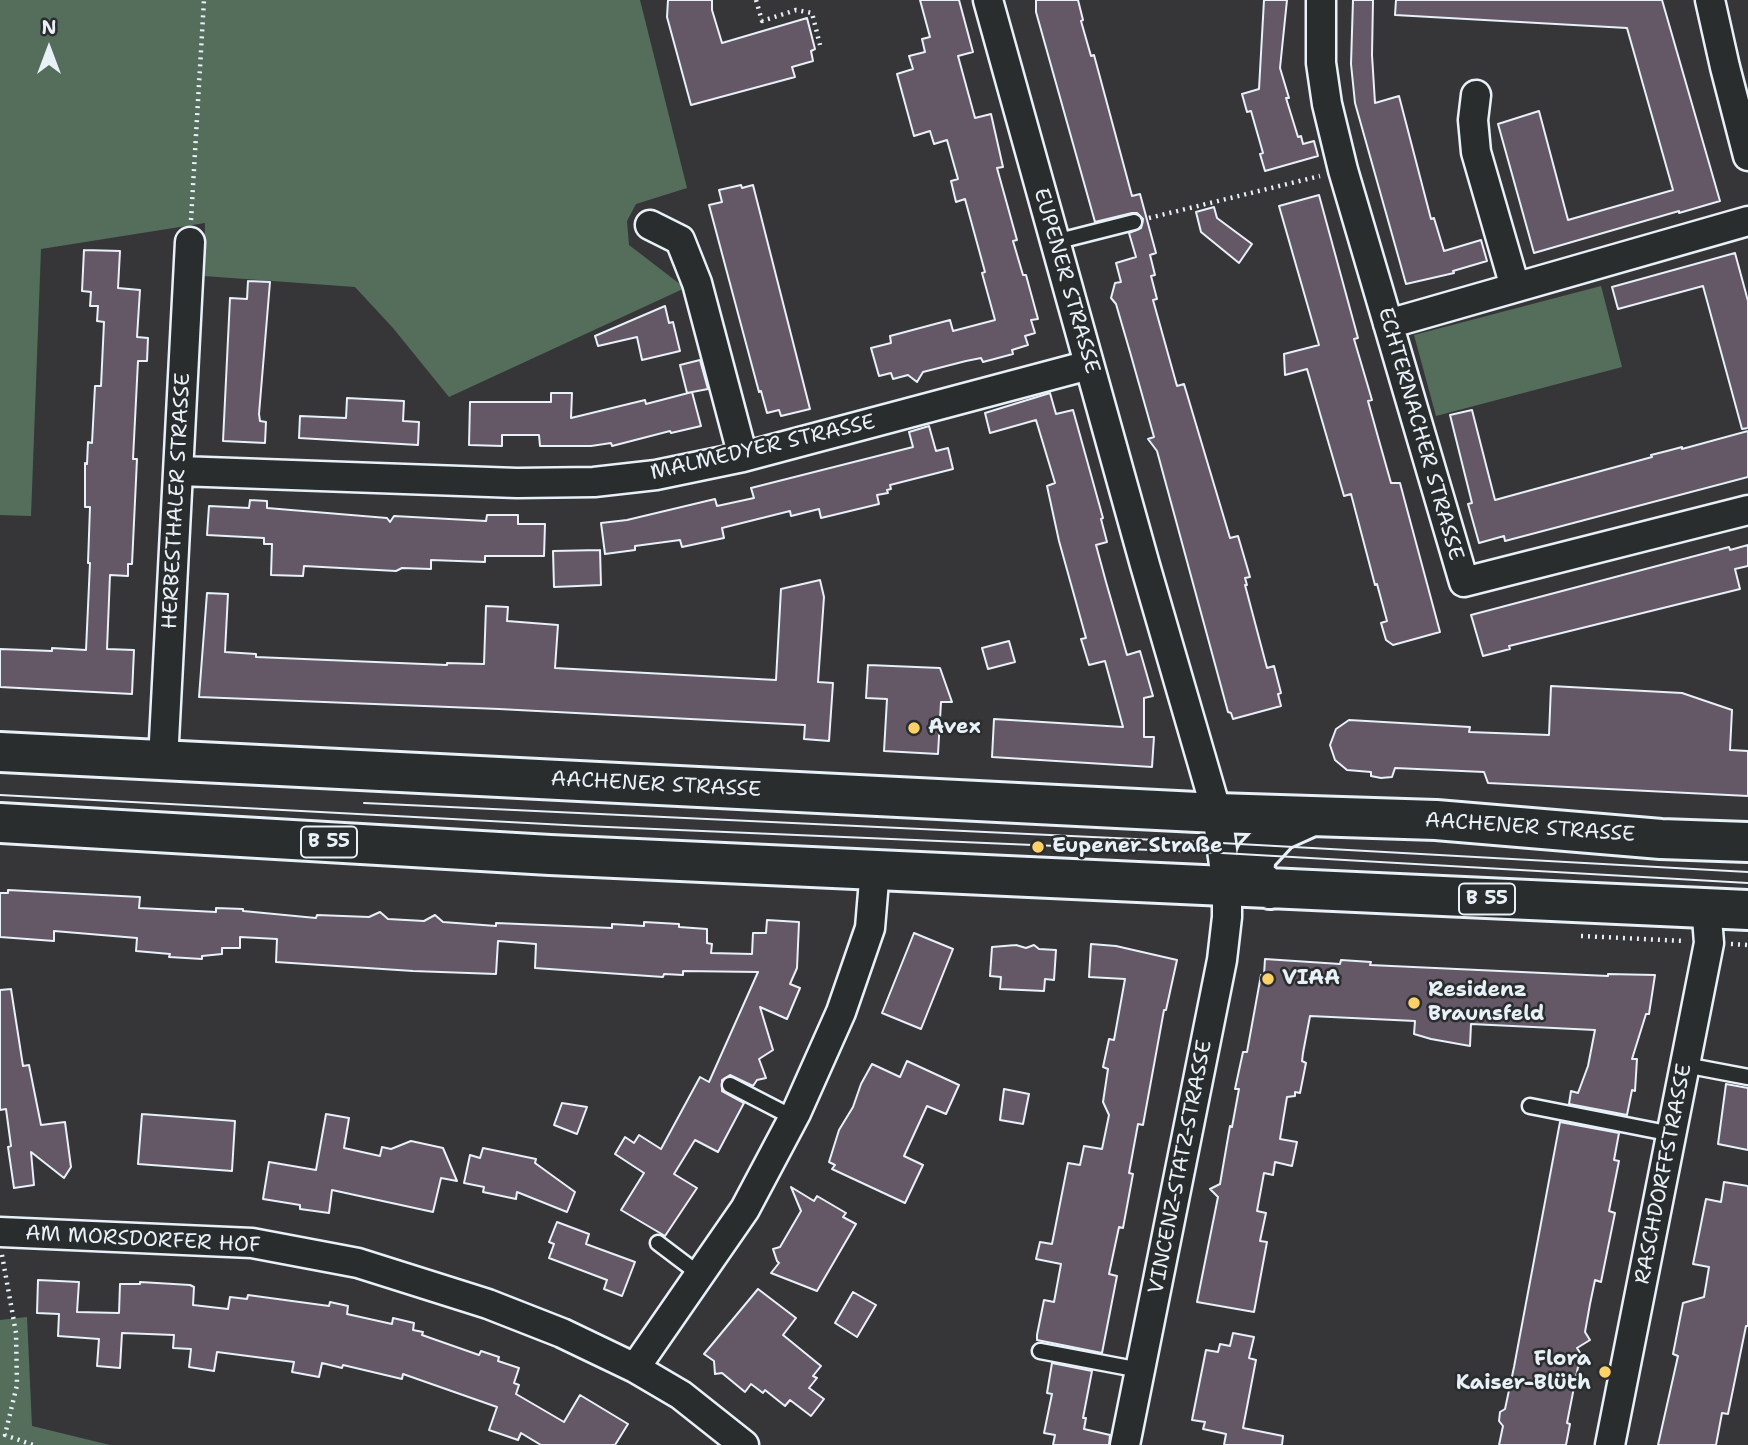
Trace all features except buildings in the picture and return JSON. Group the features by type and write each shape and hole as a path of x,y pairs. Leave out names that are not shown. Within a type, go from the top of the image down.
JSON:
{"main road":[{"name":"AACHENER STRASSE","path":"0,752 1216,813 1436,820 1661,839 1748,842"},
{"name":"AACHENER STRASSE","path":"1270,889 1258,879 1254,871 1256,856 1279,831 1312,817"},
{"name":"B 55","path":"0,822 550,855 1748,910"}],"street":[{"name":"EUPENER STRASSE","path":"988,0 1216,813 1227,887"},
{"name":"ECHTERNACHER STRASSE","path":"1321,0 1323,77 1343,170 1464,582 1748,510"},
{"path":"1710,0 1736,65 1748,156"},
{"path":"1476,95 1472,120 1476,152 1515,287"},
{"path":"1388,324 1748,221"},
{"path":"650,225 680,240 697,283 743,457"},
{"name":"HERBESTHALER STRASSE","path":"163,760 190,242"},
{"name":"MALMEDYER STRASSE","path":"179,471 517,483 581,482 656,475 743,457 1089,365"},
{"path":"635,1368 745,1209 794,1118 841,1012 870,928 875,869"},
{"name":"VINCENZ-STATZ-STRASSE","path":"1125,1445 1222,960 1227,887"},
{"name":"RASCHDORFFSTRASSE","path":"1611,1445 1709,943 1707,918 1695,907"},
{"name":"AM MORSDORFER HOF","path":"1,1241 252,1243 358,1263 488,1304 562,1333 635,1368 681,1395 744,1445"}],"lane":[{"path":"1055,242 1134,222"},
{"path":"1685,1065 1748,1077"},
{"path":"730,1085 794,1118"},
{"path":"1530,1105 1672,1135"},
{"path":"658,1244 699,1274"},
{"path":"1040,1351 1140,1370"}],"path":[{"path":"190,242 204,0"},
{"path":"756,0 762,21 796,10 812,13 820,45"},
{"path":"1134,222 1343,170"},
{"path":"1,1241 16,1333 17,1385 2,1437 33,1445"}],"green space":[{"path":"0,0 640,0 687,188 636,204 627,221 629,245 685,288 449,397 393,328 355,287 204,276 205,223 41,249 31,516 0,515"},
{"path":"1601,286 1622,367 1436,416 1414,335"},
{"path":"27,1317 32,1426 110,1445 0,1445 0,1320"}],"tram line":[{"path":"0,795 584,826 1222,853 1748,883"},
{"path":"364,803 1221,843 1748,872"}],"place":[{"name":"Avex","path":"914,728"},
{"name":"Eupener Straße","path":"1038,847"},
{"name":"VIAA","path":"1268,979"},
{"name":"Residenz Braunsfeld","path":"1414,1003"},
{"name":"Flora Kaiser-Blüth","path":"1605,1372"}]}
